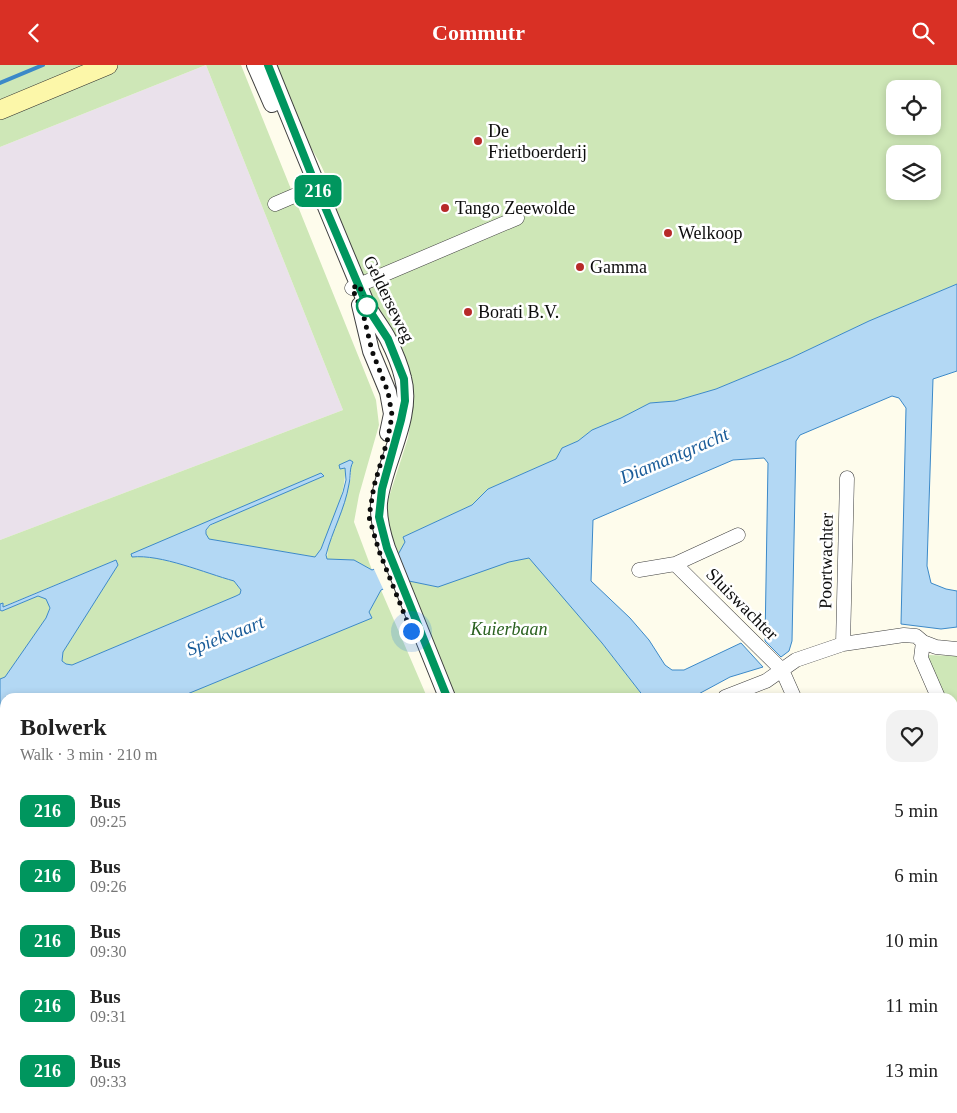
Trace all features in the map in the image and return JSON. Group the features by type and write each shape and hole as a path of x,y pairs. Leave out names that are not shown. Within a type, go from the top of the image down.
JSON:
{"main road":[{"path":"0,110 108,65"}],"street":[{"name":"Gelderseweg","path":"255,65 313,188 356,286 388,339 404,379 405,401 379,503 383,549 445,693"},
{"name":"Gelderseweg","path":"268,65 313,188"},
{"path":"275,204 313,188"},
{"path":"356,286 517,218"},
{"name":"Poortwachter","path":"843,644 847,478"},
{"name":"Sluiswachter","path":"640,570 675,564 738,535"},
{"name":"Sluiswachter","path":"675,564 782,670"},
{"name":"Gelderseweg","path":"402,595 437,693"},
{"path":"735,693 766,681 796,659 843,644 904,635 916,636 936,647 957,649"},
{"path":"923,641 920,658 936,693"},
{"path":"782,670 792,693"}],"shaded area":[{"path":"206,65 343,410 0,540 0,147"}],"green space":[{"path":"0,65 206,65 0,147"},
{"path":"206,65 241,65 376,400 379,425 359,495 354,522 372,570 354,560 327,559 328,548 351,478 350,467 345,467 341,498 321,549 315,557 209,539 206,535 207,530 217,522 132,557 156,558 169,561 234,581 241,590 240,594 72,665 66,664 62,661 63,652 118,565 116,560 2,607 3,603 0,604 0,540 343,410"},
{"path":"273,65 957,65 957,284 869,321 791,358 716,389 675,401 650,403 592,430 578,441 562,448 556,459 488,489 472,505 403,537 405,542 395,560 381,522 408,438 412,412 409,386 375,311 333,205 326,176 297,125"},
{"name":"Kuierbaan","path":"537,550 601,642 641,693 448,693 404,580 433,586"},
{"path":"381,590 425,693 190,693 371,618 369,612"},
{"path":"38,596 46,599 50,604 46,618 5,677 0,679 0,610 2,611"},
{"path":"928,655 957,656 957,693 941,693 927,657"}],"water":[{"path":"957,284 957,371 933,379 927,566 931,583 957,591 957,627 941,629 901,624 906,408 899,398 892,396 800,435 796,441 792,641 789,651 781,657 765,641 768,463 764,458 733,460 593,520 591,581 630,618 649,640 665,665 672,670 684,670 741,643 763,667 730,677 700,693 641,693 602,643 529,558 509,562 438,587 404,580 381,590 369,612 372,618 190,693 0,693 0,679 5,677 46,618 50,608 46,599 38,596 2,611 0,610 0,604 3,603 3,607 116,560 118,565 63,652 62,661 72,665 240,594 241,590 234,581 169,561 156,558 132,557 131,554 321,473 324,476 210,525 206,530 209,539 315,557 321,549 343,492 346,480 345,468 340,469 339,465 350,460 353,462 347,493 326,555 327,559 354,560 372,570 395,560 405,542 403,537 472,505 488,489 556,459 562,448 578,441 592,430 650,403 675,401 716,389 791,358 869,321"}],"pier":[{"path":"394,558 404,583 384,591 373,567"}],"waterway":[{"path":"0,83 43,65"}],"bus line":[{"name":"216","path":"268,65 316,186 369,310 388,339 404,379 405,401 382,489 379,517 387,548 445,693"}],"place":[{"name":"De Frietboerderij","path":"478,141"},
{"name":"Tango Zeewolde","path":"445,208"},
{"name":"Welkoop","path":"668,233"},
{"name":"Gamma","path":"580,267"},
{"name":"Borati B.V.","path":"468,312"}],"route":[{"path":"367,306 369,310 359,285 352,288 363,313 372,351 388,392 392,415 388,438 374,486 369,517 379,551 411,631"}],"water label":[{"name":"Diamantgracht","path":"674,455"},
{"name":"Spiekvaart","path":"225,635"}]}
